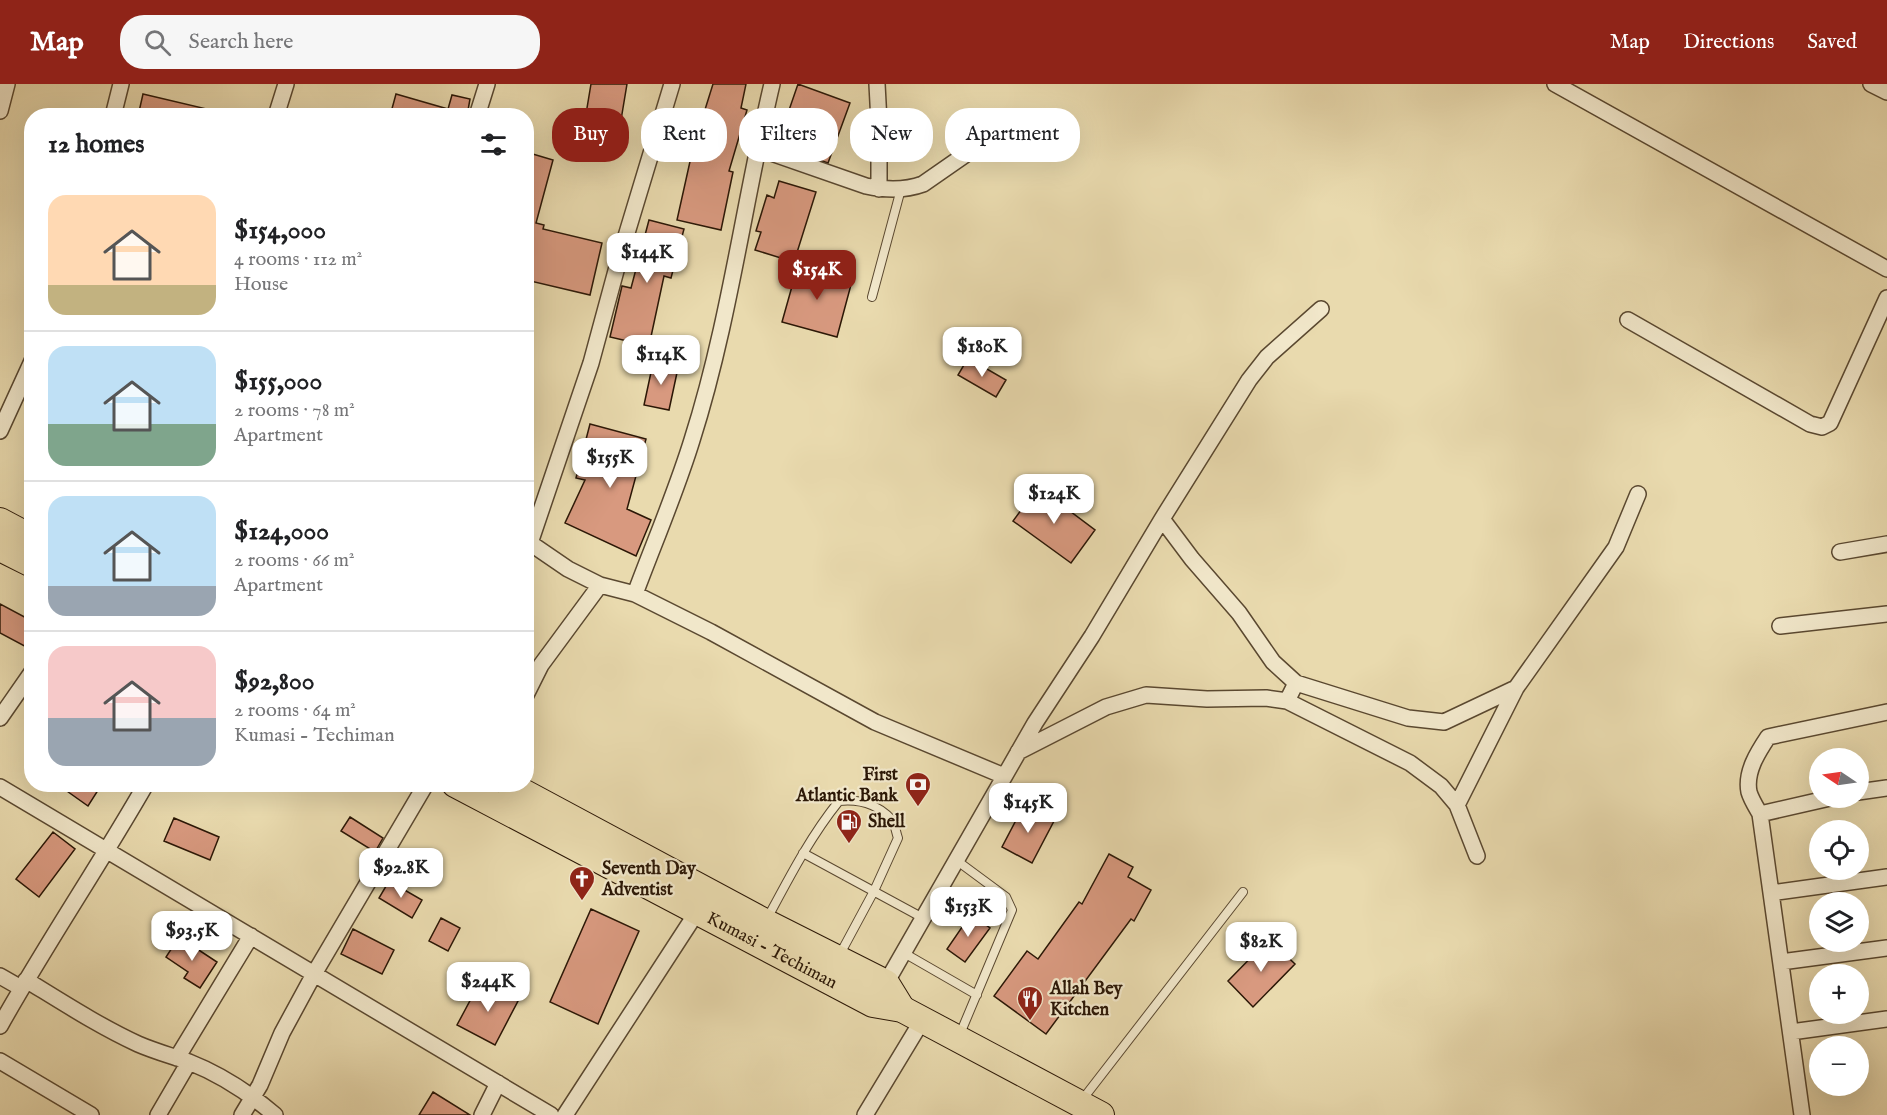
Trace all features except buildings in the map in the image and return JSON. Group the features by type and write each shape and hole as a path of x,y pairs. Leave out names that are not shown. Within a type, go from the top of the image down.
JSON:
{"highway":[{"path":"0,521 24,534"},
{"path":"0,548 24,560"},
{"name":"Kumasi - Techiman","path":"470,792 697,912 880,994"},
{"name":"Kumasi - Techiman","path":"523,792 838,959 880,994"},
{"path":"880,994 912,1014 1090,1109"}],"street":[{"path":"0,111 7,84"},
{"path":"115,108 121,84"},
{"path":"278,108 286,84"},
{"path":"480,108 487,84"},
{"path":"534,526 591,363 620,256 672,84"},
{"path":"766,108 772,84"},
{"path":"877,84 879,189"},
{"path":"1555,84 1887,269"},
{"path":"1871,84 1887,92"},
{"path":"635,594 692,440 738,254 754,162"},
{"path":"797,162 879,189 910,189 923,184 955,162"},
{"path":"1628,320 1810,424 1822,427 1830,423 1887,298"},
{"path":"880,994 1035,723 1092,636 1162,519 1250,380 1267,357 1321,309"},
{"path":"0,430 24,378"},
{"path":"1457,805 1516,688 1616,547 1638,494"},
{"path":"1162,519 1192,559 1239,613 1274,662 1296,682 1408,718 1444,722 1516,688"},
{"path":"1840,552 1887,544"},
{"path":"534,547 568,569 600,585 635,594 711,632 875,722 1004,776"},
{"path":"534,679 541,665 600,585"},
{"path":"1780,626 1887,614"},
{"path":"1287,701 1296,682"},
{"path":"0,718 24,684"},
{"path":"1018,752 1106,707 1146,696 1207,699 1266,698 1287,701 1410,763 1441,786 1457,805 1478,856"},
{"path":"1802,1115 1760,814 1749,792 1749,777 1768,737 1887,712"},
{"path":"0,787 551,1115"},
{"path":"1869,790 1887,788"},
{"path":"0,1026 23,984 108,851 141,792"},
{"path":"243,1115 260,1085 282,1033 314,974 421,792"},
{"path":"1760,814 1809,803"},
{"path":"1771,893 1887,877"},
{"path":"566,1115 697,912"},
{"path":"158,1115 183,1060 251,936"},
{"path":"1781,962 1887,948"},
{"path":"0,976 23,984 138,1044 183,1060 228,1080 275,1115"},
{"path":"865,1115 912,1014"},
{"path":"1791,1032 1887,1019"},
{"path":"0,1061 91,1115"},
{"path":"482,1115 498,1083"}],"lane":[{"path":"872,297 901,189"},
{"path":"765,922 803,853 839,801 854,800 870,804 893,820 898,838 874,891 838,959"},
{"path":"803,853 923,918"},
{"path":"956,861 1006,897 1012,910 959,1038"},
{"path":"1090,1109 1243,892"},
{"path":"904,953 977,995"}],"place":[{"name":"First Atlantic Bank","path":"918,808"},
{"name":"Shell","path":"849,845"},
{"name":"Seventh Day Adventist","path":"582,902"},
{"name":"Allah Bey Kitchen","path":"1030,1022"}]}
